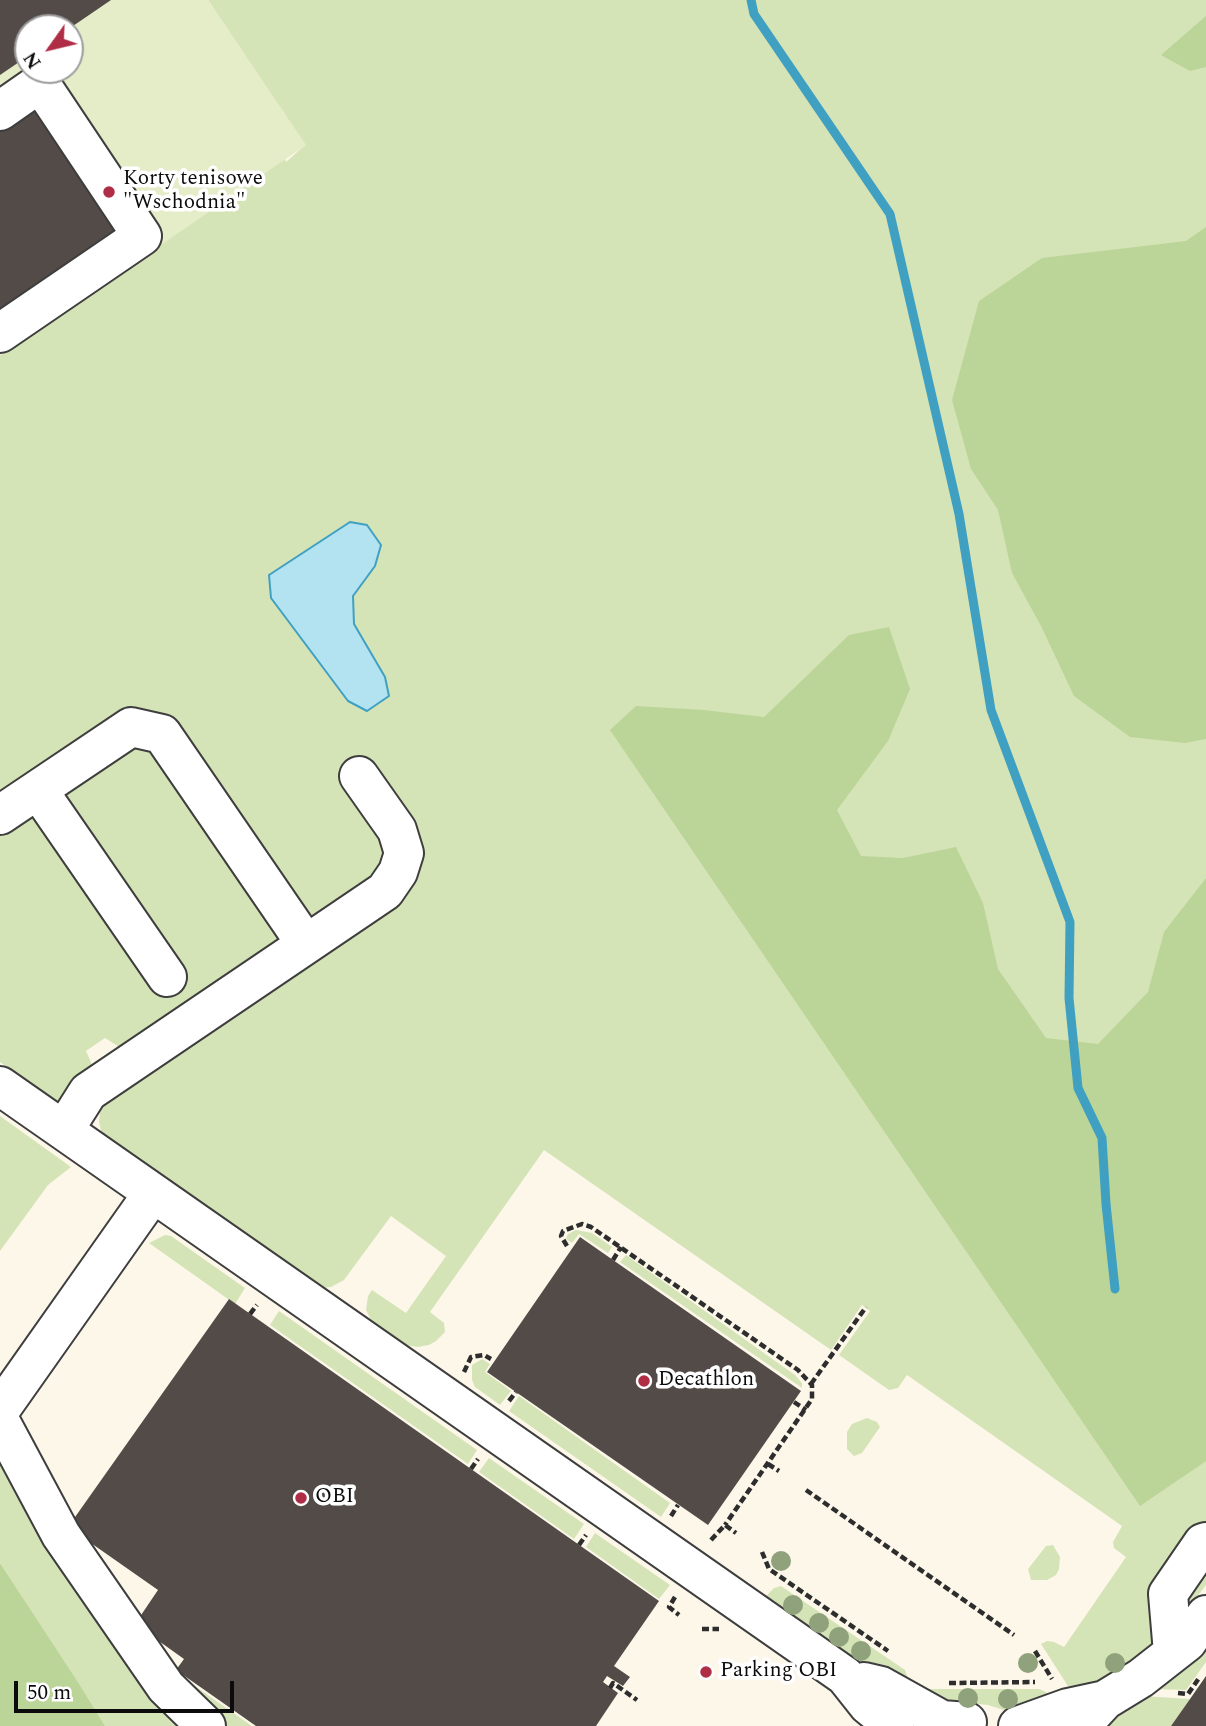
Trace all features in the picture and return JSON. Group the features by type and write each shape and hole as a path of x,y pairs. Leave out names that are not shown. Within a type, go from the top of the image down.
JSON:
{"lane":[{"path":"0,111 40,83 142,236 0,333"},
{"path":"0,816 131,727 162,734 306,944"},
{"path":"64,1130 88,1092 385,891 398,872 404,853 397,830 359,776"},
{"path":"38,790 167,977"},
{"path":"0,1086 845,1676 868,1705 894,1726"},
{"path":"0,1410 153,1193"},
{"path":"0,1421 61,1535 166,1686 206,1726"},
{"path":"1173,1653 1168,1594 1206,1542"},
{"path":"1018,1726 1068,1708 1093,1713 1187,1642 1206,1615"},
{"path":"845,1676 881,1686 942,1720 962,1724 989,1720 1005,1726"}],"path":[{"path":"567,1246 561,1236 563,1231 582,1224 591,1227 798,1370 811,1384 814,1393 806,1410 725,1525"},
{"path":"613,1260 621,1247"},
{"path":"811,1384 866,1307"},
{"path":"794,1402 806,1410"},
{"path":"768,1464 779,1471"},
{"path":"806,1490 1013,1635"},
{"path":"762,1552 769,1569 890,1653"},
{"path":"937,1684 1053,1682 1035,1651"},
{"path":"610,1688 613,1683 637,1700"}],"green space":[{"name":"Korty tenisowe \"Wschodnia\"","path":"0,0 208,0 306,145 0,356"},
{"path":"208,0 1206,0 1206,1532 1198,1533 1154,1595 1160,1630 1153,1647 1125,1669 1073,1694 1041,1644 1047,1641 1064,1647 1126,1557 1114,1548 1113,1542 1122,1526 907,1375 898,1388 889,1390 839,1355 870,1311 862,1305 831,1350 544,1150 430,1312 444,1323 445,1332 429,1345 404,1345 383,1335 373,1324 366,1310 368,1296 372,1290 406,1313 446,1256 391,1216 344,1280 331,1287 322,1288 305,1281 102,1134 100,1111 111,1092 157,1064 378,907 410,872 407,830 364,769 347,778 387,829 390,861 374,887 343,913 319,926 301,920 285,902 273,911 281,933 274,956 127,1052 105,1038 86,1051 93,1067 84,1082 59,1104 0,1062 0,342 153,236 83,132 213,46 282,149 286,162 305,145"},
{"path":"1206,16 1206,67 1190,71 1161,55"},
{"path":"1206,227 1206,739 1185,743 1130,737 1074,696 1012,573 998,510 971,469 952,400 979,301 1042,258 1186,241"},
{"path":"889,627 910,689 888,741 837,810 861,856 903,858 956,847 983,903 998,969 1046,1038 1098,1044 1148,992 1164,932 1206,878 1206,1461 1140,1506 610,730 636,706 764,717 849,635"},
{"path":"0,1116 71,1167 48,1185 0,1251"},
{"path":"576,1230 592,1233 612,1247 608,1253 579,1234 572,1243 566,1239 568,1234"},
{"path":"165,1235 171,1236 245,1288 235,1304 149,1243"},
{"path":"626,1255 795,1375 802,1383 802,1388 620,1262"},
{"path":"279,1311 477,1450 468,1464 270,1325"},
{"path":"482,1359 490,1364 485,1372 511,1391 500,1405 475,1387 472,1380 472,1365"},
{"path":"519,1396 670,1503 661,1517 509,1411"},
{"path":"867,1418 877,1422 880,1427 862,1453 854,1456 847,1449 847,1432 852,1424"},
{"path":"489,1458 584,1524 574,1539 479,1472"},
{"path":"0,1463 190,1726 105,1726 0,1563"},
{"path":"595,1533 670,1585 659,1599 586,1547"},
{"path":"1053,1545 1060,1557 1056,1575 1047,1580 1031,1580 1028,1569 1046,1546"},
{"path":"1206,1553 1206,1585 1181,1618 1176,1597"},
{"path":"0,1563 79,1684 105,1726 0,1726"},
{"path":"781,1586 905,1670 907,1676 902,1686 763,1599 774,1588"},
{"path":"1206,1641 1206,1662 1186,1690 1152,1689"},
{"path":"175,1672 252,1726 219,1726"},
{"path":"927,1689 1039,1689 1046,1692 1053,1703 1010,1712 988,1705 920,1698"},
{"path":"1143,1696 1190,1699 1171,1726 1101,1726"}],"water":[{"path":"350,522 367,525 381,545 375,566 353,596 354,624 385,677 389,696 367,711 348,701 271,598 269,575"}],"building":[{"path":"0,0 111,0 84,18 84,14 14,14 14,66 0,75"},
{"path":"32,100 126,238 0,324 0,122"},
{"name":"Decathlon","path":"580,1237 801,1391 708,1525 487,1372"},
{"name":"OBI","path":"229,1299 659,1601 614,1666 630,1677 623,1686 607,1676 603,1682 618,1693 596,1726 256,1726 176,1670 184,1659 135,1624 158,1590 68,1527"},
{"path":"1206,1676 1206,1726 1171,1726 1190,1699"}],"waterway":[{"path":"751,0 754,14 890,214 959,514 991,710 1070,922 1069,998 1078,1088 1102,1138 1115,1289"}],"place":[{"name":"Korty tenisowe \"Wschodnia\"","path":"109,192"},
{"name":"Decathlon","path":"644,1381"},
{"name":"OBI","path":"301,1498"},
{"name":"Parking OBI","path":"706,1672"}]}
